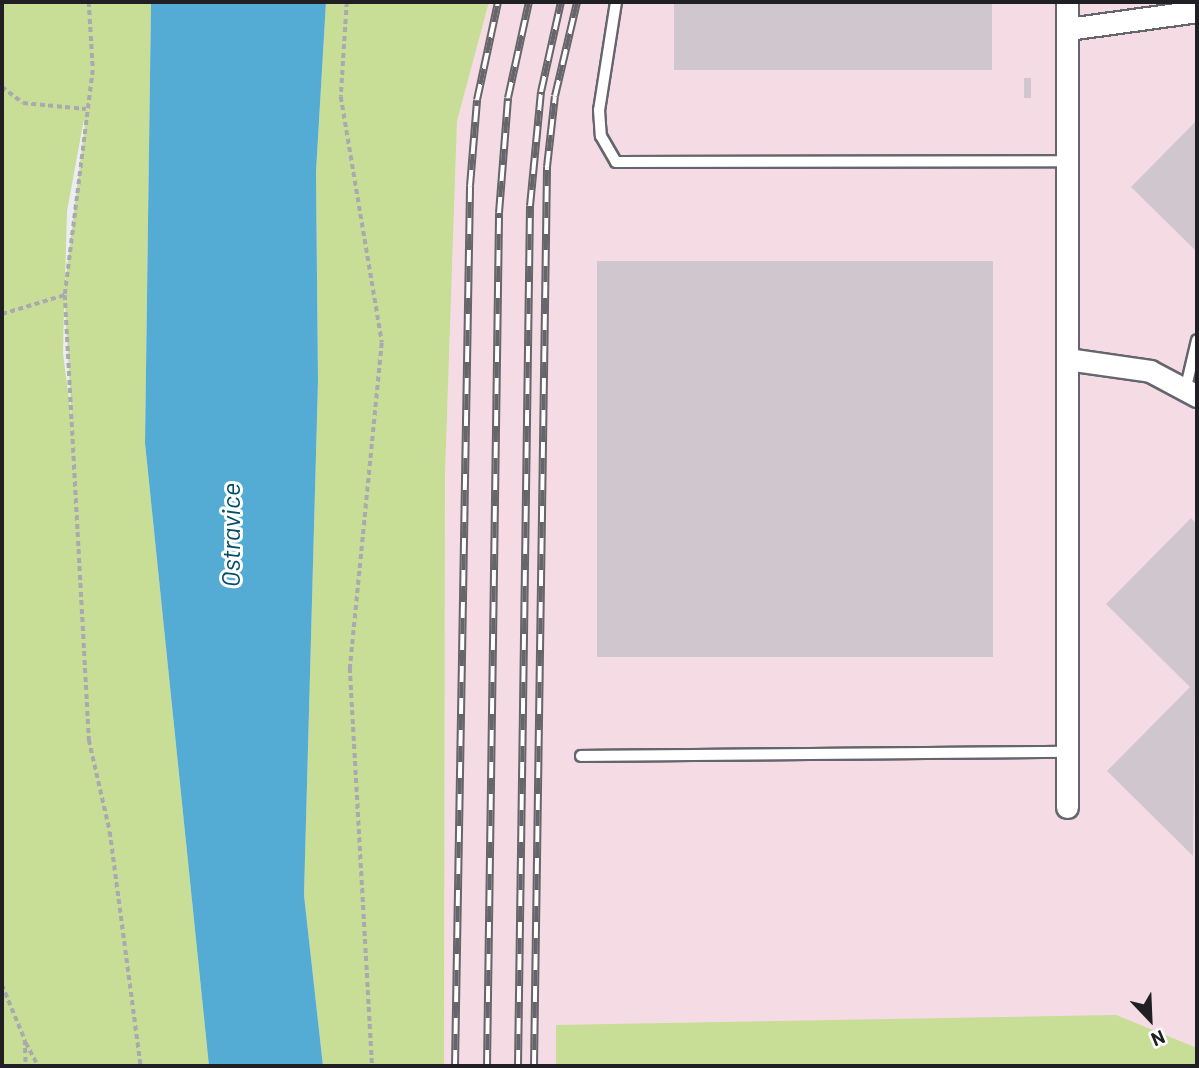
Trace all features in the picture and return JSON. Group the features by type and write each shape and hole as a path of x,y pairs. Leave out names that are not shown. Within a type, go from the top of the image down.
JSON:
{"street":[{"path":"1067,2 1067,807"},
{"path":"1068,29 1197,11"},
{"path":"1067,359 1150,371 1192,391"}],"lane":[{"path":"616,2 599,110 601,136 616,162 1065,161"},
{"path":"1192,391 1197,340"},
{"path":"581,755 1067,752"}],"path":[{"path":"89,2 93,70 86,109 65,295 89,740 110,832 141,1066"},
{"path":"346,2 341,97 383,343 351,668 372,1066"},
{"path":"2,87 23,103 86,109"},
{"path":"2,314 65,295"},
{"path":"2,985 37,1066"},
{"path":"25,1040 26,1066"}],"shaded area":[{"path":"489,2 1197,2 1197,1066 444,1066 445,475 457,121"}],"green space":[{"path":"2,2 151,2 145,443 209,1066 2,1066","holes":["84,119 85,124 65,284 67,211","65,307 72,423 63,353"]},
{"path":"326,2 489,2 457,121 445,475 444,1066 323,1066 304,895 318,381 316,172"},
{"path":"1116,1015 1197,1048 1197,1066 556,1066 556,1025"}],"water":[{"name":"Ostravice","path":"151,2 326,2 316,172 318,381 304,895 323,1066 209,1066 145,443"}],"building":[{"path":"674,2 992,2 992,70 674,70"},
{"path":"1024,78 1031,78 1031,98 1024,98"},
{"path":"1197,120 1197,252 1131,187"},
{"path":"597,261 993,261 993,657 597,657"},
{"path":"1191,518 1197,524 1193,856 1107,771 1190,687 1106,604"}],"railway":[{"path":"455,1066 470,186 477,100 498,2"},
{"path":"487,1066 499,213 508,98 529,2"},
{"path":"518,1066 530,206 541,92 561,2"},
{"path":"534,1066 547,167 555,96 577,2"}]}
